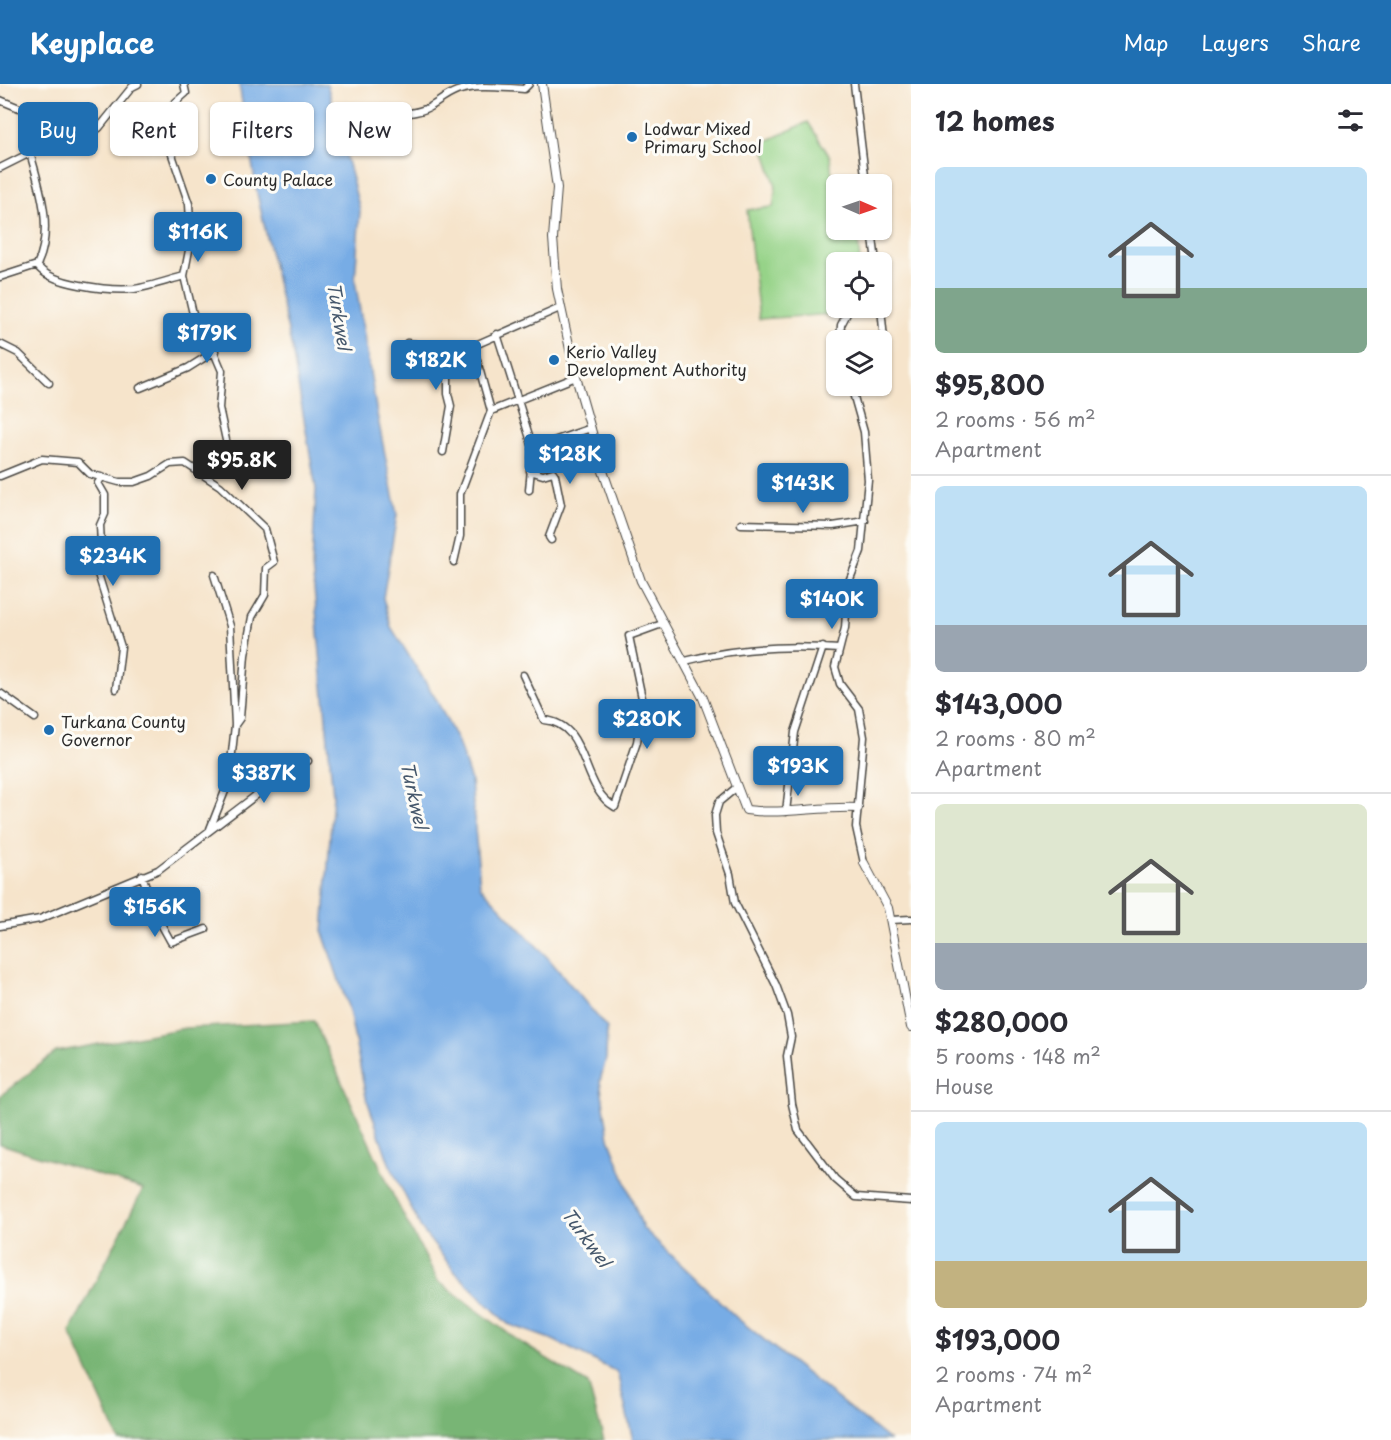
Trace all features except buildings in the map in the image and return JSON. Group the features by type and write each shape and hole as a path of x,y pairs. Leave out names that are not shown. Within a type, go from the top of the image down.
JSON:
{"street":[{"path":"98,129 132,87 138,84"},
{"path":"184,84 186,93 159,117 189,204 190,240 184,276 194,318 215,351 222,371 219,408 229,454"},
{"path":"412,113 428,110 449,95 467,88 524,89 529,84"},
{"path":"542,84 557,188 554,238 560,308 576,377 637,572 662,624 685,661 703,698 746,810 786,812 824,808 858,808"},
{"path":"854,84 865,174"},
{"path":"0,100 18,107"},
{"path":"0,168 24,156"},
{"path":"0,277 37,266 43,253 45,224 42,194 31,156"},
{"path":"37,266 46,275 84,286 134,289 184,276"},
{"path":"443,452 451,406 447,369 452,359 497,334 560,308"},
{"path":"497,334 533,448 529,490"},
{"path":"407,343 464,351"},
{"path":"0,344 18,352 49,383"},
{"path":"454,562 460,536 460,494 491,411 473,346"},
{"path":"140,388 188,368 215,351"},
{"path":"491,411 576,377"},
{"path":"854,396 862,418 868,460 865,521 861,551 848,584 845,628 835,674 858,709 864,737 856,827 864,863 882,893 891,920 911,1027"},
{"path":"533,448 591,428"},
{"path":"0,476 42,459 78,462 90,474 134,482 151,476 170,464 185,463 220,486 265,529 274,562 266,568 265,595 252,616 245,655 240,718 235,725"},
{"path":"530,471 543,475 553,472 555,475 561,505 549,537 551,540"},
{"path":"102,477 98,483 105,495 105,514 100,525 101,545 98,574 122,647 116,689"},
{"path":"741,524 823,526 865,521"},
{"path":"210,830 229,781 235,725 230,626 213,575"},
{"path":"523,675 544,720 558,722 569,730 600,797 615,807 637,742 643,703 629,636 662,624"},
{"path":"685,661 725,652 778,647 839,648"},
{"path":"786,812 795,732 823,647"},
{"path":"0,693 34,718"},
{"path":"0,926 40,919 158,870 263,790 279,769 308,760"},
{"path":"737,787 719,802 714,814 716,833 730,874 735,903 776,985 787,1015 791,1037 787,1056 792,1104 798,1130 835,1179 855,1197 911,1201"},
{"path":"142,875 155,913 171,942 206,929"},
{"path":"891,920 911,919"}],"green space":[{"path":"808,122 830,157 832,174 826,174 826,240 858,240 859,252 826,252 826,315 759,319 747,210 773,207 776,186 762,143"},
{"path":"314,1021 394,1197 438,1281 520,1342 588,1384 604,1440 119,1440 70,1332 143,1189 0,1144 0,1096 56,1052 185,1028"}],"water":[{"name":"Turkwel","path":"239,84 327,84 332,102 326,102 326,156 346,156 360,210 355,280 377,414 397,515 383,598 391,627 436,699 458,742 471,781 480,886 548,958 607,1028 606,1059 600,1081 609,1138 643,1228 737,1318 889,1440 633,1440 617,1372 553,1340 508,1324 456,1273 422,1230 389,1163 366,1097 349,1010 323,933 333,795 312,566 316,489 292,349 251,156 314,156 314,102 242,102"}],"place":[{"name":"Lodwar Mixed Primary School","path":"632,137"},
{"name":"County Palace","path":"211,179"},
{"name":"Kerio Valley Development Authority","path":"554,360"},
{"name":"Turkana County Governor","path":"49,730"}]}
